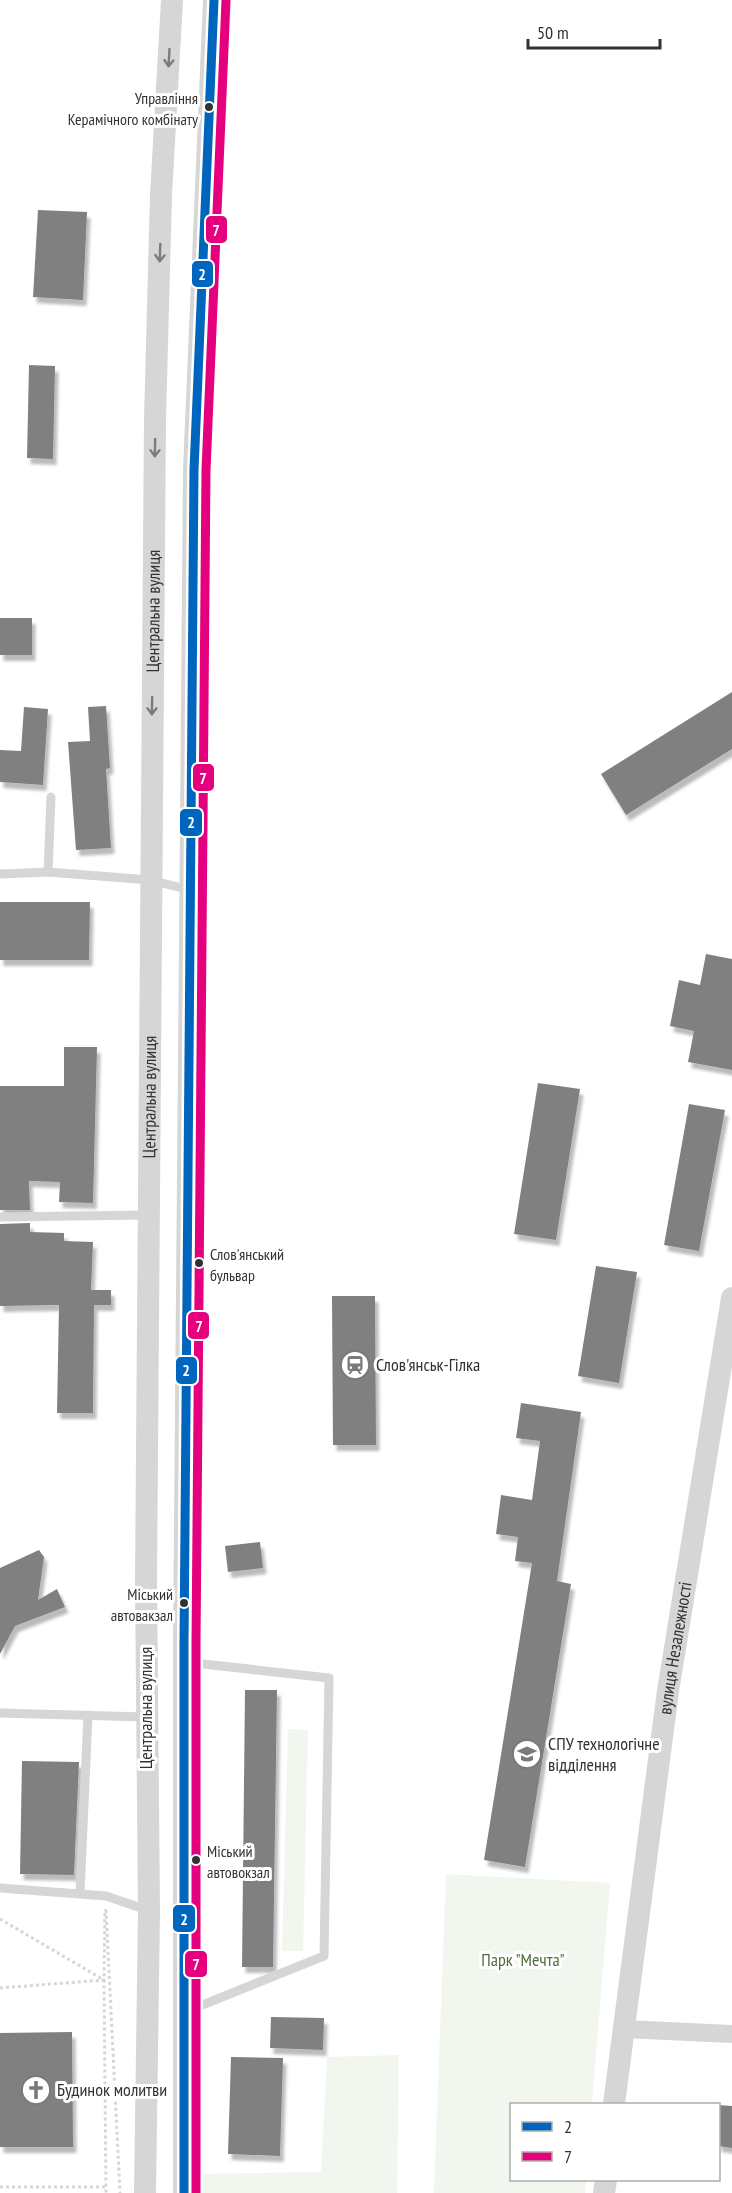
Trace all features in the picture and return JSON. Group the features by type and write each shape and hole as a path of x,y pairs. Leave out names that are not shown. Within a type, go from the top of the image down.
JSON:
{"street":[{"name":"Центральна вулиця","path":"146,2193 149,1911 146,1717 148,1215 155,419 161,195 172,0"},
{"name":"Центральна вулиця","path":"184,2193 184,1662 194,470 214,0"},
{"name":"вулиця Незалежності","path":"614,2103 668,1691 732,1298"},
{"path":"623,2029 732,2034"}],"lane":[{"path":"48,872 51,797"},
{"path":"0,874 48,872 150,880 190,890"},
{"path":"0,1216 148,1215"},
{"path":"184,1662 329,1678 324,1956 184,2012"},
{"path":"0,1713 146,1717"},
{"path":"80,1893 88,1715"},
{"path":"0,1888 105,1896 149,1911"}],"path":[{"path":"105,1896 106,2193"},
{"path":"105,1896 120,2193"},
{"path":"0,1918 105,1980"},
{"path":"0,1988 105,1980"},
{"path":"0,2187 106,2187"}],"green space":[{"path":"288,1729 308,1730 303,1951 282,1951"},
{"name":"Парк \"Мечта\"","path":"446,1874 610,1883 592,2103 510,2103 510,2181 586,2181 585,2193 434,2193"},
{"path":"399,2055 397,2193 200,2193 201,2174 321,2172 327,2057"}],"building":[{"path":"38,210 87,212 83,300 33,297"},
{"path":"29,365 55,366 53,459 27,458"},
{"path":"0,618 32,618 32,655 0,655"},
{"path":"732,692 732,749 626,815 601,774"},
{"path":"106,706 110,768 106,769 111,848 76,850 68,742 90,741 88,707"},
{"path":"24,707 48,709 43,785 0,782 0,750 21,751"},
{"path":"0,902 90,902 89,960 0,960"},
{"path":"706,954 732,959 732,1070 688,1062 694,1031 670,1026 679,980 700,985"},
{"path":"64,1047 97,1047 93,1203 59,1202 60,1182 29,1181 30,1210 0,1210 0,1086 64,1086"},
{"path":"538,1083 580,1089 556,1240 514,1234"},
{"path":"689,1104 725,1110 699,1251 664,1245"},
{"path":"30,1223 30,1232 64,1233 64,1241 93,1242 91,1290 111,1290 111,1305 94,1305 93,1413 57,1413 59,1305 0,1306 0,1224"},
{"path":"596,1266 637,1272 619,1383 578,1376"},
{"path":"332,1296 375,1296 376,1445 333,1445"},
{"path":"521,1403 581,1412 557,1581 571,1584 525,1867 484,1860 532,1563 515,1561 518,1537 496,1534 501,1495 532,1500 540,1441 516,1438"},
{"path":"260,1542 263,1568 228,1572 225,1546"},
{"path":"39,1550 44,1557 38,1600 57,1589 65,1607 15,1626 0,1654 0,1568"},
{"path":"245,1690 277,1690 273,1967 242,1967"},
{"path":"22,1761 79,1762 74,1875 20,1874"},
{"path":"271,2017 324,2018 323,2050 270,2048"},
{"name":"Будинок молитви","path":"72,2032 73,2147 0,2147 0,2033"},
{"path":"231,2057 283,2058 280,2156 228,2154"},
{"path":"720,2105 732,2106 732,2148 720,2146"}],"transit line":[{"name":"2","path":"184,2193 184,1644 194,470 214,0"},
{"name":"7","path":"196,2193 196,1644 206,470 226,1"}],"place":[{"name":"Управління Керамічного комбінату","path":"209,107"},
{"name":"Слов'янський бульвар","path":"199,1263"},
{"name":"Слов'янськ-Гілка","path":"355,1365"},
{"name":"Міський автовакзал","path":"184,1603"},
{"name":"СПУ технологічне відділення","path":"527,1754"},
{"name":"Міський автовокзал","path":"196,1860"},
{"name":"Будинок молитви","path":"36,2090"}]}
